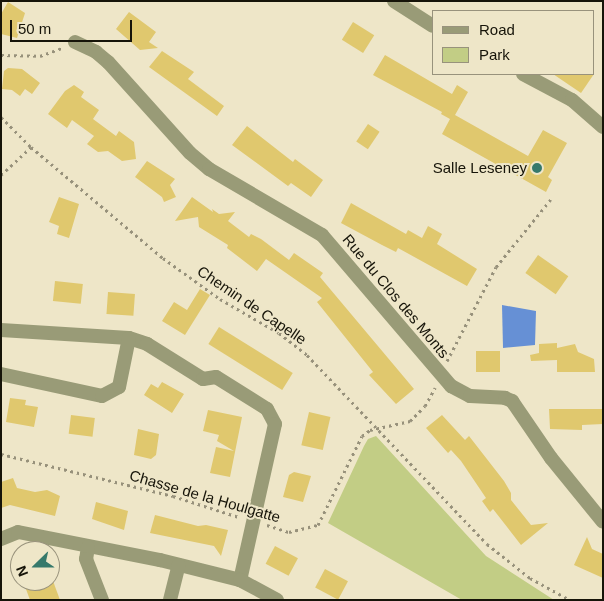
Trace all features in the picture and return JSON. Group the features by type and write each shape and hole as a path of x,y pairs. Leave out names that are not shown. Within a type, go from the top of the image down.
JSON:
{"street":[{"path":"394,1 432,25"},
{"name":"Rue du Clos des Monts","path":"75,42 91,49 108,62 190,153 209,169 322,235 441,374 460,393 512,401 556,465 603,522"},
{"path":"525,75 572,100 603,127"},
{"path":"1,330 129,338 146,344 203,379 216,377 267,408 275,424 240,580"},
{"path":"1,374 102,396 119,387 129,338"},
{"path":"1,539 18,532 179,565 240,580 277,600"},
{"path":"88,546 86,559 102,600"},
{"path":"170,600 179,565"}],"path":[{"path":"1,55 40,56 75,42"},
{"name":"Chemin de Capelle","path":"1,117 31,147 163,258 220,299 279,333 307,355 506,562 570,600"},
{"path":"1,175 31,147"},
{"name":"Chasse de la Houlgatte","path":"1,454 173,496 289,532 318,524 358,442 370,430 378,430 410,422 425,406 496,267 551,199"}],"green space":[{"path":"376,436 486,556 554,600 462,600 328,523 364,446 368,439"}],"water":[{"path":"502,305 536,311 535,345 503,348"}],"building":[{"path":"8,2 25,13 17,38 1,34 1,14"},
{"path":"129,12 156,32 149,42 158,48 140,50 116,29"},
{"path":"353,22 374,35 363,53 342,40"},
{"path":"162,51 194,72 188,79 224,106 217,116 149,67"},
{"path":"385,55 452,94 457,85 468,92 455,115 528,156 543,130 567,143 548,177 552,180 546,192 442,134 450,119 441,114 442,112 373,75"},
{"path":"8,68 22,69 40,83 32,94 25,89 20,96 12,90 2,89 4,71"},
{"path":"554,75 593,75 581,93"},
{"path":"74,85 84,92 81,97 99,110 93,119 116,136 119,131 134,142 136,159 122,161 108,151 98,152 87,144 94,136 72,120 67,128 48,114 65,91"},
{"path":"368,124 380,132 368,149 356,141"},
{"path":"247,126 293,162 295,159 323,180 311,197 291,183 288,186 232,145"},
{"path":"147,161 175,179 170,185 176,197 164,202 162,197 135,177"},
{"path":"59,197 79,204 69,238 57,234 59,226 49,222"},
{"path":"192,197 213,212 212,209 219,214 235,212 228,221 249,237 251,234 261,239 289,260 294,253 323,273 320,277 414,389 396,404 369,375 373,372 317,302 322,298 266,259 257,271 227,248 228,245 199,227 198,217 175,221"},
{"path":"351,203 406,234 408,230 422,238 428,226 442,234 437,244 477,269 467,286 398,248 396,252 341,223"},
{"path":"538,255 568,276 556,294 525,273"},
{"path":"55,281 83,284 81,304 53,301"},
{"path":"200,289 210,295 185,335 162,321 174,302 187,310"},
{"path":"108,292 135,294 133,316 106,314"},
{"path":"219,327 293,373 282,390 208,344"},
{"path":"557,343 557,348 575,344 578,352 594,359 595,372 557,372 557,360 531,361 530,355 539,353 539,344"},
{"path":"476,351 500,351 500,372 476,372"},
{"path":"162,382 184,394 172,413 144,395 151,384 158,388"},
{"path":"10,398 26,400 25,405 38,407 34,427 6,422"},
{"path":"549,409 603,409 603,424 582,425 582,430 550,429"},
{"path":"208,410 242,417 230,477 210,473 216,447 234,451 217,441 219,435 203,431"},
{"path":"309,412 330,417 323,450 301,445"},
{"path":"71,415 95,418 93,437 69,434"},
{"path":"442,415 465,440 469,436 504,481 511,493 511,500 531,525 548,523 521,545 493,509 490,512 482,501 486,498 461,461 451,450 448,453 426,428"},
{"path":"138,429 159,434 156,455 151,459 134,455"},
{"path":"294,472 311,476 303,502 283,497 289,475"},
{"path":"13,478 17,488 35,492 47,490 60,496 55,516 10,505 1,508 1,482"},
{"path":"96,502 128,511 124,530 92,519"},
{"path":"155,515 198,526 206,525 228,530 221,556 214,546 150,533"},
{"path":"587,537 592,549 603,554 603,578 574,565"},
{"path":"275,546 298,558 289,576 266,564"},
{"path":"325,569 348,581 338,600 315,588"},
{"path":"27,591 57,591 60,600 30,600"}],"place":[{"name":"Salle Leseney","path":"537,168"}]}
